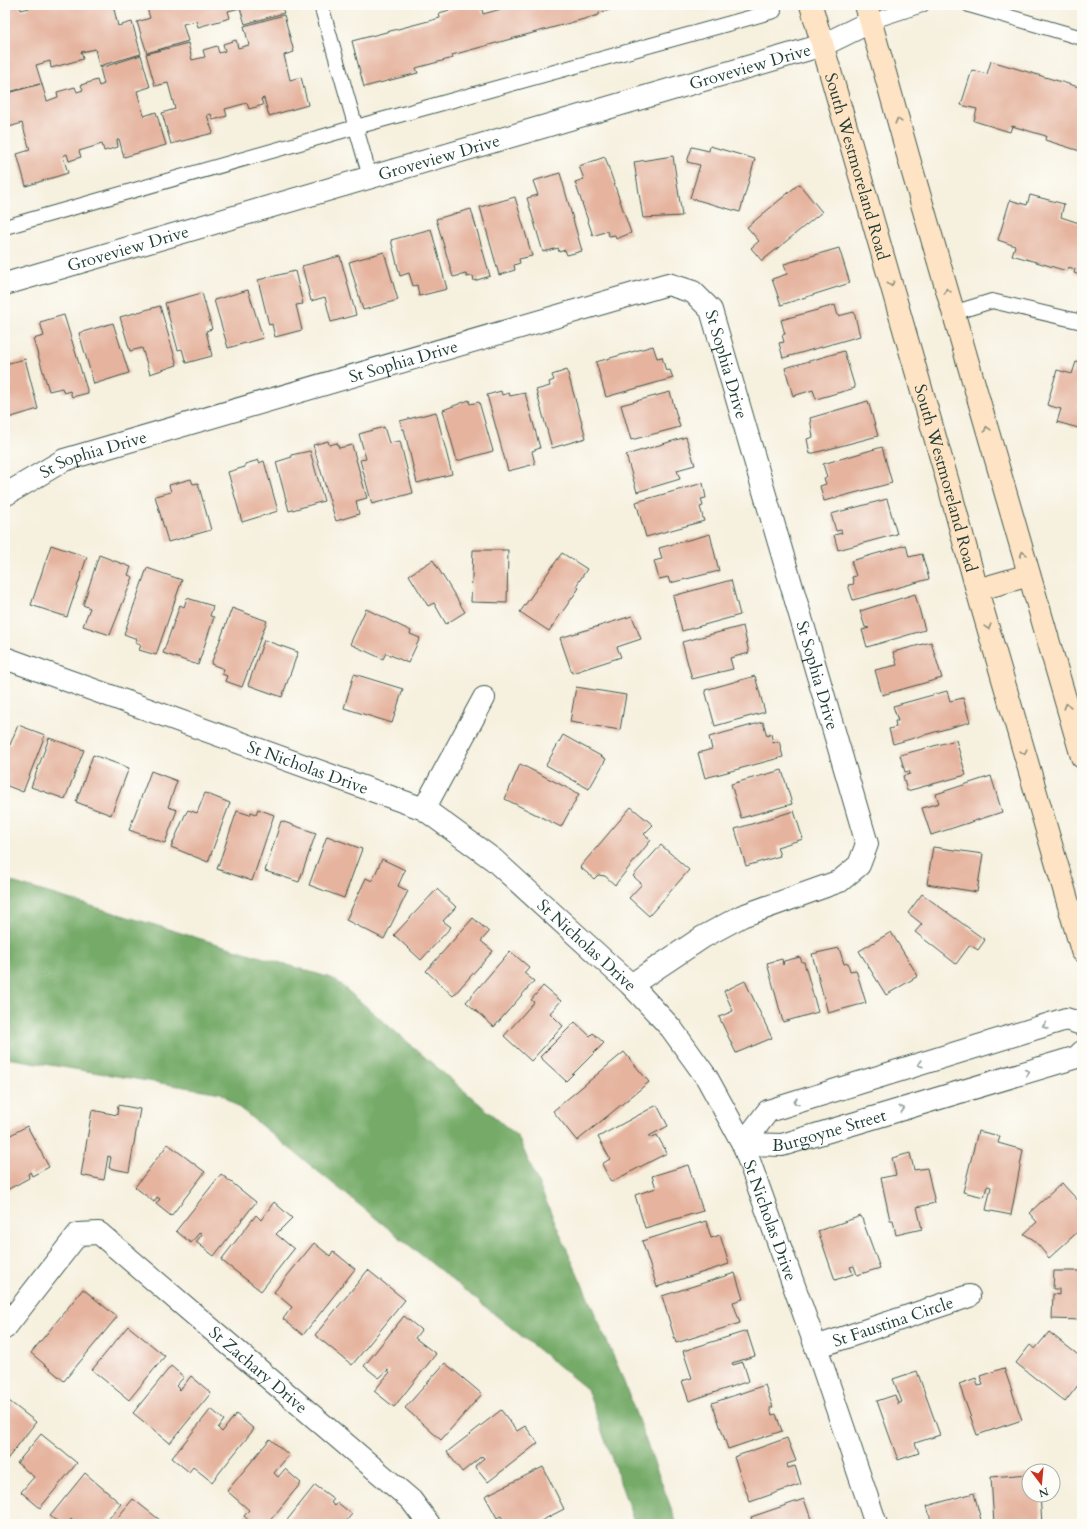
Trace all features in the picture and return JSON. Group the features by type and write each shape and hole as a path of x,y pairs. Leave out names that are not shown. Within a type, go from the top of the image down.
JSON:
{"main road":[{"name":"South Westmoreland Road","path":"811,5 949,486 977,590 1082,951"},
{"path":"868,14 1082,757"},
{"path":"977,590 1029,575"}],"street":[{"name":"Groveview Drive","path":"5,284 823,45 868,14"},
{"name":"St Sophia Drive","path":"5,495 64,460 668,284 693,292 711,310 867,844 859,865 840,881 742,916 703,937 631,985"},
{"name":"St Nicholas Drive","path":"5,658 424,809 494,860 631,985 671,1028 707,1078 743,1144 816,1347 876,1524"},
{"path":"424,809 484,698"},
{"name":"Burgoyne Street","path":"743,1144 768,1110 1066,1019 1082,1024"},
{"name":"Burgoyne Street","path":"743,1144 782,1145 1077,1057 1082,1052"},
{"name":"St Zachary Drive","path":"5,1328 78,1234 99,1233 411,1500 429,1524"},
{"name":"St Faustina Circle","path":"816,1347 969,1296"}],"lane":[{"path":"321,5 370,177"},
{"path":"5,227 774,10 772,5"},
{"path":"868,14 922,5"},
{"path":"968,5 1082,38"},
{"path":"953,313 992,301 1082,322"}],"green space":[{"path":"5,880 334,979 518,1137 619,1369 677,1524 635,1524 587,1389 221,1093 7,1058 5,1060"}],"building":[{"path":"5,5 20,5 21,10 29,8 28,5 113,5 118,26 132,22 141,54 99,66 95,49 81,52 83,59 51,68 50,61 36,65 47,101 58,97 57,92 75,87 77,92 83,90 81,85 97,80 99,86 104,84 100,68 141,55 150,87 137,91 144,116 156,112 166,145 124,157 119,139 117,140 118,147 104,151 102,144 79,151 81,157 69,161 67,154 63,156 68,173 26,186 17,154 30,150 22,123 9,127 5,113 5,94 40,84 5,93"},
{"path":"146,5 281,5 284,13 245,24 240,8 228,11 230,18 198,27 196,21 183,24 188,41 147,53 137,22 150,18"},
{"path":"468,5 481,5 483,14 516,5 626,5 599,13 599,15 452,55 453,58 416,68 418,73 364,87 352,41 440,18 439,13"},
{"path":"284,15 294,52 284,55 290,80 301,77 308,105 269,116 264,98 261,99 263,105 249,109 247,103 225,109 227,116 213,120 211,114 207,115 213,133 171,144 162,113 175,109 168,83 155,86 146,54 188,43 192,60 205,57 203,50 217,46 219,53 225,51 223,44 236,40 238,48 249,45 244,26"},
{"path":"991,61 1082,88 1082,146 1080,151 1045,140 1046,136 1012,126 1010,132 974,121 977,109 961,105 972,70 987,74"},
{"path":"710,146 755,159 740,212 690,198 700,165 687,162 692,147 709,151"},
{"path":"673,156 682,216 643,218 634,162"},
{"path":"605,157 631,233 616,239 615,235 609,236 607,231 593,236 575,182 584,179 579,166"},
{"path":"560,173 582,251 567,255 565,250 559,252 558,248 543,252 527,198 538,195 533,181"},
{"path":"799,184 822,212 762,261 751,248 759,241 747,227"},
{"path":"1030,195 1064,204 1061,217 1082,224 1082,276 1074,273 1075,269 1068,267 1067,271 1012,255 1015,246 998,240 1010,200 1027,205"},
{"path":"515,197 532,256 519,259 520,263 514,265 515,270 499,275 480,207"},
{"path":"471,209 490,276 474,281 473,276 467,277 466,274 453,277 436,219"},
{"path":"431,229 447,289 419,296 417,285 413,286 409,273 400,276 391,240"},
{"path":"839,248 850,283 781,305 772,279 787,274 784,264"},
{"path":"384,252 398,300 363,310 349,262"},
{"path":"340,256 356,315 331,322 325,297 311,301 302,266"},
{"path":"295,271 303,304 296,305 302,330 275,337 272,324 269,325 258,280"},
{"path":"248,290 263,338 228,348 214,300"},
{"path":"202,293 212,329 206,331 212,356 186,363 182,349 178,350 165,303"},
{"path":"835,305 838,316 854,312 860,336 783,358 779,343 784,342 782,335 785,334 781,320"},
{"path":"160,306 177,365 150,374 142,348 130,351 120,317"},
{"path":"64,315 88,393 72,397 70,391 64,393 62,388 49,391 33,339 44,336 40,322"},
{"path":"113,323 129,373 94,384 79,333"},
{"path":"653,346 657,358 662,357 666,371 670,370 673,378 606,397 596,362"},
{"path":"844,351 855,388 816,399 813,390 793,396 785,368"},
{"path":"25,359 38,409 5,419 5,364"},
{"path":"1076,362 1082,364 1082,429 1057,422 1061,409 1047,405 1057,370 1072,374"},
{"path":"567,370 586,438 552,448 536,390 550,386 549,382 554,380 552,375"},
{"path":"501,391 502,395 509,393 510,396 525,393 540,448 532,451 535,464 508,471 487,395"},
{"path":"670,392 680,427 631,440 621,405"},
{"path":"469,400 470,404 479,402 493,451 457,461 443,410"},
{"path":"868,401 878,436 810,454 807,439 813,437 810,418"},
{"path":"436,412 452,474 417,483 404,429 402,429 400,421"},
{"path":"384,427 389,443 400,441 413,493 372,504 360,460 366,459 359,434"},
{"path":"686,437 695,465 677,470 680,479 637,492 626,455"},
{"path":"328,441 329,445 337,443 339,448 352,445 367,498 356,501 359,514 336,521 313,445"},
{"path":"882,447 892,483 824,501 820,486 826,484 824,478 827,477 823,464"},
{"path":"310,451 324,501 289,511 276,462 292,457 291,455"},
{"path":"259,460 259,463 264,461 278,511 242,522 228,472 245,467 245,464"},
{"path":"191,479 193,484 198,483 211,530 168,542 155,496 171,492 169,485"},
{"path":"703,483 706,498 701,499 703,506 700,507 704,521 646,537 636,502"},
{"path":"887,499 897,534 838,550 834,535 842,533 841,530 836,531 831,514"},
{"path":"710,534 719,571 670,583 668,577 659,579 654,561 662,559 659,548"},
{"path":"51,545 87,557 67,617 31,605"},
{"path":"906,545 909,557 922,554 929,579 853,600 848,585 854,584 852,577 856,576 851,561"},
{"path":"473,550 508,550 507,603 471,602"},
{"path":"562,553 587,569 576,586 579,588 549,631 520,612"},
{"path":"99,555 131,567 128,575 133,577 110,635 83,626 90,608 83,605"},
{"path":"433,560 465,612 446,624 434,603 428,606 409,575"},
{"path":"147,568 182,580 156,655 139,650 141,645 135,643 137,639 124,634"},
{"path":"731,580 740,615 682,631 673,596"},
{"path":"915,594 925,630 867,647 862,630 869,628 865,627 860,611"},
{"path":"187,598 213,606 210,616 214,617 198,665 163,653 180,605 184,607"},
{"path":"232,608 267,621 242,687 225,681 227,676 222,674 224,669 211,664"},
{"path":"366,609 411,631 410,634 420,638 408,663 386,653 383,659 350,644"},
{"path":"632,616 641,639 617,647 621,657 572,673 560,638"},
{"path":"743,626 749,653 730,658 733,669 692,679 682,642"},
{"path":"264,640 298,652 282,697 248,685"},
{"path":"931,642 942,678 882,695 875,670 897,665 893,652"},
{"path":"354,674 403,689 392,723 344,708"},
{"path":"755,676 765,712 715,726 705,690"},
{"path":"576,687 626,695 620,730 570,722"},
{"path":"947,691 950,701 963,698 970,722 893,744 889,729 896,727 895,721 898,721 893,706"},
{"path":"763,722 767,736 771,734 773,743 779,741 783,757 705,778 698,753 712,749 709,737"},
{"path":"18,725 45,735 23,792 5,785 5,743 10,745"},
{"path":"563,735 606,759 589,789 546,765"},
{"path":"49,738 84,750 65,799 31,787"},
{"path":"956,740 966,775 907,791 903,776 910,774 909,771 905,772 900,755"},
{"path":"93,755 129,768 111,815 76,802"},
{"path":"520,764 579,794 561,827 505,799"},
{"path":"782,770 792,804 741,818 731,784"},
{"path":"151,771 177,781 168,807 177,810 165,843 129,830"},
{"path":"991,776 1002,812 931,835 922,808 939,803 936,794"},
{"path":"205,793 230,803 208,862 171,847 188,810 197,813"},
{"path":"631,807 653,825 644,834 651,840 615,885 605,876 598,875 594,879 580,867"},
{"path":"258,809 274,815 252,881 217,869 237,811 250,815 251,812 256,814"},
{"path":"794,811 803,839 777,847 780,856 746,866 735,829"},
{"path":"281,821 316,833 299,882 265,871"},
{"path":"327,836 362,849 344,898 309,885"},
{"path":"661,845 689,870 649,916 629,898 642,884 633,876"},
{"path":"933,847 983,854 977,892 927,884"},
{"path":"382,859 405,870 398,886 408,891 384,939 346,920 366,878 372,881"},
{"path":"437,889 456,907 443,921 451,927 421,960 394,935"},
{"path":"922,894 985,940 978,950 970,945 956,964 915,932 922,924 908,913"},
{"path":"473,918 489,932 481,941 493,951 453,996 426,971"},
{"path":"891,932 918,976 886,995 859,951"},
{"path":"839,948 844,964 848,963 850,971 856,970 866,1003 828,1013 812,954"},
{"path":"510,951 529,967 524,973 534,981 494,1027 466,1002"},
{"path":"800,957 802,962 804,962 818,1012 783,1022 767,963 782,959 783,965 784,961"},
{"path":"745,981 772,1038 736,1053 719,1017 733,1011 724,991"},
{"path":"543,986 561,1001 550,1013 563,1026 531,1061 504,1036 534,1002 531,1000"},
{"path":"575,1022 590,1036 593,1033 604,1043 566,1081 540,1057"},
{"path":"624,1052 649,1082 577,1141 553,1111"},
{"path":"118,1105 140,1109 129,1172 109,1168 111,1157 108,1156 104,1180 81,1175 92,1110 117,1115"},
{"path":"657,1105 668,1126 649,1136 650,1138 657,1135 667,1153 611,1182 602,1164 610,1159 598,1137"},
{"path":"27,1126 49,1167 32,1176 30,1172 28,1174 29,1178 7,1190 5,1186 5,1138"},
{"path":"978,1131 1000,1136 998,1143 1023,1150 1011,1215 986,1210 991,1187 987,1186 984,1197 963,1192"},
{"path":"168,1144 205,1172 171,1216 156,1204 160,1199 157,1197 154,1202 135,1187"},
{"path":"910,1153 914,1170 927,1168 935,1203 917,1207 922,1229 896,1235 893,1220 890,1220 881,1178 896,1175 892,1158"},
{"path":"688,1165 703,1211 645,1228 635,1195 656,1188 652,1176"},
{"path":"221,1174 256,1202 214,1256 196,1242 202,1234 200,1232 191,1243 176,1231"},
{"path":"1062,1183 1082,1205 1082,1228 1049,1258 1034,1240 1024,1234 1037,1222 1029,1213"},
{"path":"274,1202 292,1218 276,1234 294,1249 261,1291 221,1260 256,1215 261,1220"},
{"path":"861,1216 880,1268 857,1275 854,1266 850,1267 853,1274 835,1280 818,1231"},
{"path":"706,1221 711,1238 720,1235 729,1264 657,1287 642,1241"},
{"path":"314,1243 330,1256 333,1251 355,1269 303,1335 283,1319 292,1307 274,1292"},
{"path":"368,1270 405,1300 352,1365 315,1335"},
{"path":"1054,1271 1082,1271 1082,1320 1052,1319 1053,1294 1059,1295 1059,1289 1053,1289"},
{"path":"735,1273 743,1299 733,1302 740,1323 676,1343 662,1296"},
{"path":"83,1289 117,1317 64,1381 31,1353"},
{"path":"404,1316 421,1330 415,1338 436,1354 394,1407 374,1391 390,1372 388,1370 379,1378 364,1366"},
{"path":"128,1326 165,1356 129,1400 92,1370"},
{"path":"747,1331 755,1356 732,1363 733,1365 743,1362 749,1381 689,1401 682,1381 692,1378 683,1351"},
{"path":"1049,1332 1082,1358 1082,1380 1065,1402 1016,1363 1030,1345 1035,1349"},
{"path":"445,1363 482,1394 441,1440 405,1408"},
{"path":"171,1366 184,1377 176,1386 180,1390 191,1376 211,1393 170,1443 133,1413"},
{"path":"1004,1368 1022,1420 977,1435 959,1384 976,1378 978,1386 983,1385 980,1376"},
{"path":"917,1371 940,1435 915,1443 919,1453 898,1460 877,1401 895,1395 898,1404 902,1402 893,1379"},
{"path":"765,1385 773,1407 770,1408 772,1415 776,1414 782,1431 728,1449 712,1403"},
{"path":"5,1398 36,1422 5,1462"},
{"path":"211,1409 224,1420 218,1428 222,1432 236,1414 254,1429 212,1482 193,1467 189,1472 172,1458"},
{"path":"501,1410 517,1431 525,1426 538,1443 488,1482 475,1466 484,1458 482,1456 462,1472 447,1452"},
{"path":"41,1434 77,1463 40,1508 21,1492 34,1477 17,1463"},
{"path":"787,1438 796,1461 787,1464 788,1468 795,1466 801,1484 750,1502 734,1457"},
{"path":"270,1439 289,1455 274,1473 278,1477 285,1469 301,1483 267,1524 253,1524 244,1516 249,1510 227,1491"},
{"path":"543,1467 564,1509 535,1524 505,1524 501,1516 497,1518 485,1496"},
{"path":"85,1473 121,1504 104,1524 72,1524 74,1522 71,1519 67,1524 61,1524 50,1516"},
{"path":"1021,1475 1021,1503 1041,1503 1042,1524 994,1524 991,1477"},
{"path":"315,1485 334,1499 331,1503 335,1506 338,1503 352,1514 344,1524 284,1524"},
{"path":"974,1493 982,1524 932,1524 927,1506"},
{"path":"133,1499 165,1524 112,1524"},
{"path":"804,1499 812,1522 809,1522 810,1524 753,1524 751,1517"}]}
